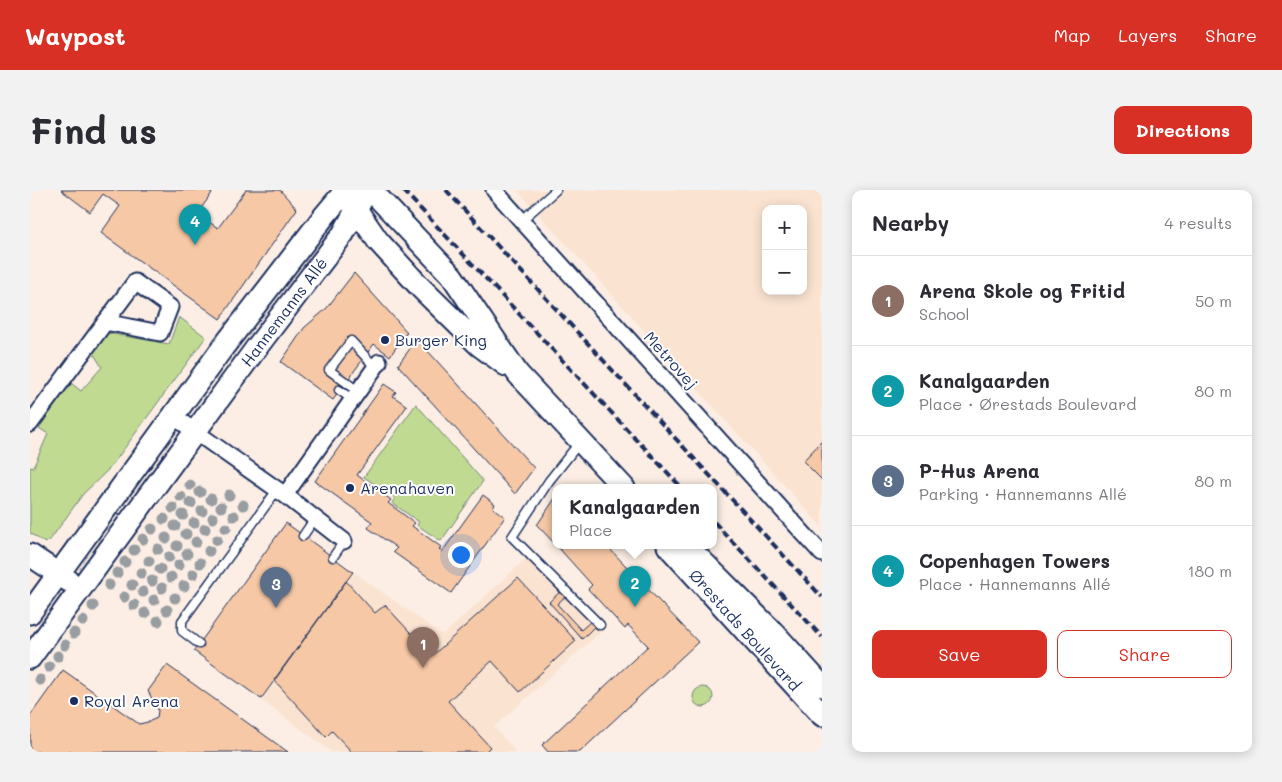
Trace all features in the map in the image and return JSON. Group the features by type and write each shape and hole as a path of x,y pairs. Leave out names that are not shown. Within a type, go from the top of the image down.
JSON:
{"street":[{"name":"Hannemanns Allé","path":"30,658 257,346 343,234 367,190"},
{"path":"371,190 452,276 518,374 620,484"},
{"name":"Metrovej","path":"494,190 822,554"},
{"name":"Hannemanns Allé","path":"30,613 173,416 344,191"},
{"path":"344,191 378,241 421,288 479,345 518,374"},
{"path":"30,424 105,322"},
{"path":"281,493 377,364"},
{"path":"173,416 281,493 344,541"},
{"name":"Ørestads Boulevard","path":"671,549 822,715"},
{"name":"Ørestads Boulevard","path":"690,549 776,635 822,686"},
{"path":"30,555 80,589"}],"lane":[{"path":"522,220 556,190"},
{"path":"355,395 329,370 351,341 377,364"},
{"path":"339,390 355,395"},
{"path":"580,441 549,481 512,537 600,625"},
{"path":"199,644 182,630 181,624 186,614 281,493"},
{"path":"303,536 315,518"},
{"path":"333,557 344,541"}],"shaded area":[{"path":"517,190 822,190 822,527"},
{"path":"531,554 604,629 494,727 516,752 332,752 261,700 355,573 443,635"}],"green space":[{"path":"179,317 206,337 110,468 83,494 50,540 45,543 30,533 30,467 33,468 48,434 39,428 71,383 81,391 102,367 93,353 107,333 169,344"},
{"path":"416,404 483,481 441,541 417,525 419,522 392,503 395,498 364,477"},
{"path":"703,687 710,690 713,697 710,704 703,707 696,704 693,697 696,690"}],"building":[{"path":"61,190 208,190 212,193 197,214 218,228 246,190 280,190 297,209 220,319 101,233 120,206 103,194 90,212"},
{"path":"354,273 407,332 390,356 374,344 333,400 281,362 304,328 326,309"},
{"path":"417,339 534,468 515,494 398,365"},
{"name":"Arenahaven","path":"384,384 396,392 393,396 407,406 357,475 391,500 388,503 415,523 412,526 441,547 439,549 442,552 483,495 495,504 493,508 505,517 451,593 393,552 397,548 368,528 372,522 315,481"},
{"path":"822,441 822,480 803,461"},
{"path":"552,503 552,541 537,525"},
{"path":"286,523 353,572 261,699 194,651"},
{"path":"560,549 610,549 698,642 580,752 548,752 542,745 648,646 628,625 625,629 588,589 592,585"},
{"path":"518,578 576,641 520,692 492,661 448,701 490,747 485,752 352,752 332,731 326,737 274,680 346,581 375,613 385,605 432,656"},
{"path":"562,590 567,595 557,604 581,630 591,621 595,626 582,639 549,602"},
{"name":"Royal Arena","path":"167,665 288,752 30,752 30,716 63,670 139,724 157,718 158,710 148,691"}],"railway":[{"path":"403,190 678,484"},
{"path":"446,190 822,597"},
{"path":"717,525 822,637"}],"place":[{"name":"Copenhagen Towers","path":"195,245"},
{"name":"Burger King","path":"385,340"},
{"name":"Arenahaven","path":"350,488"},
{"name":"Kanalgaarden","path":"635,607"},
{"name":"P-Hus Arena","path":"276,608"},
{"name":"Arena Skole og Fritid","path":"423,668"},
{"name":"Royal Arena","path":"74,701"}]}
